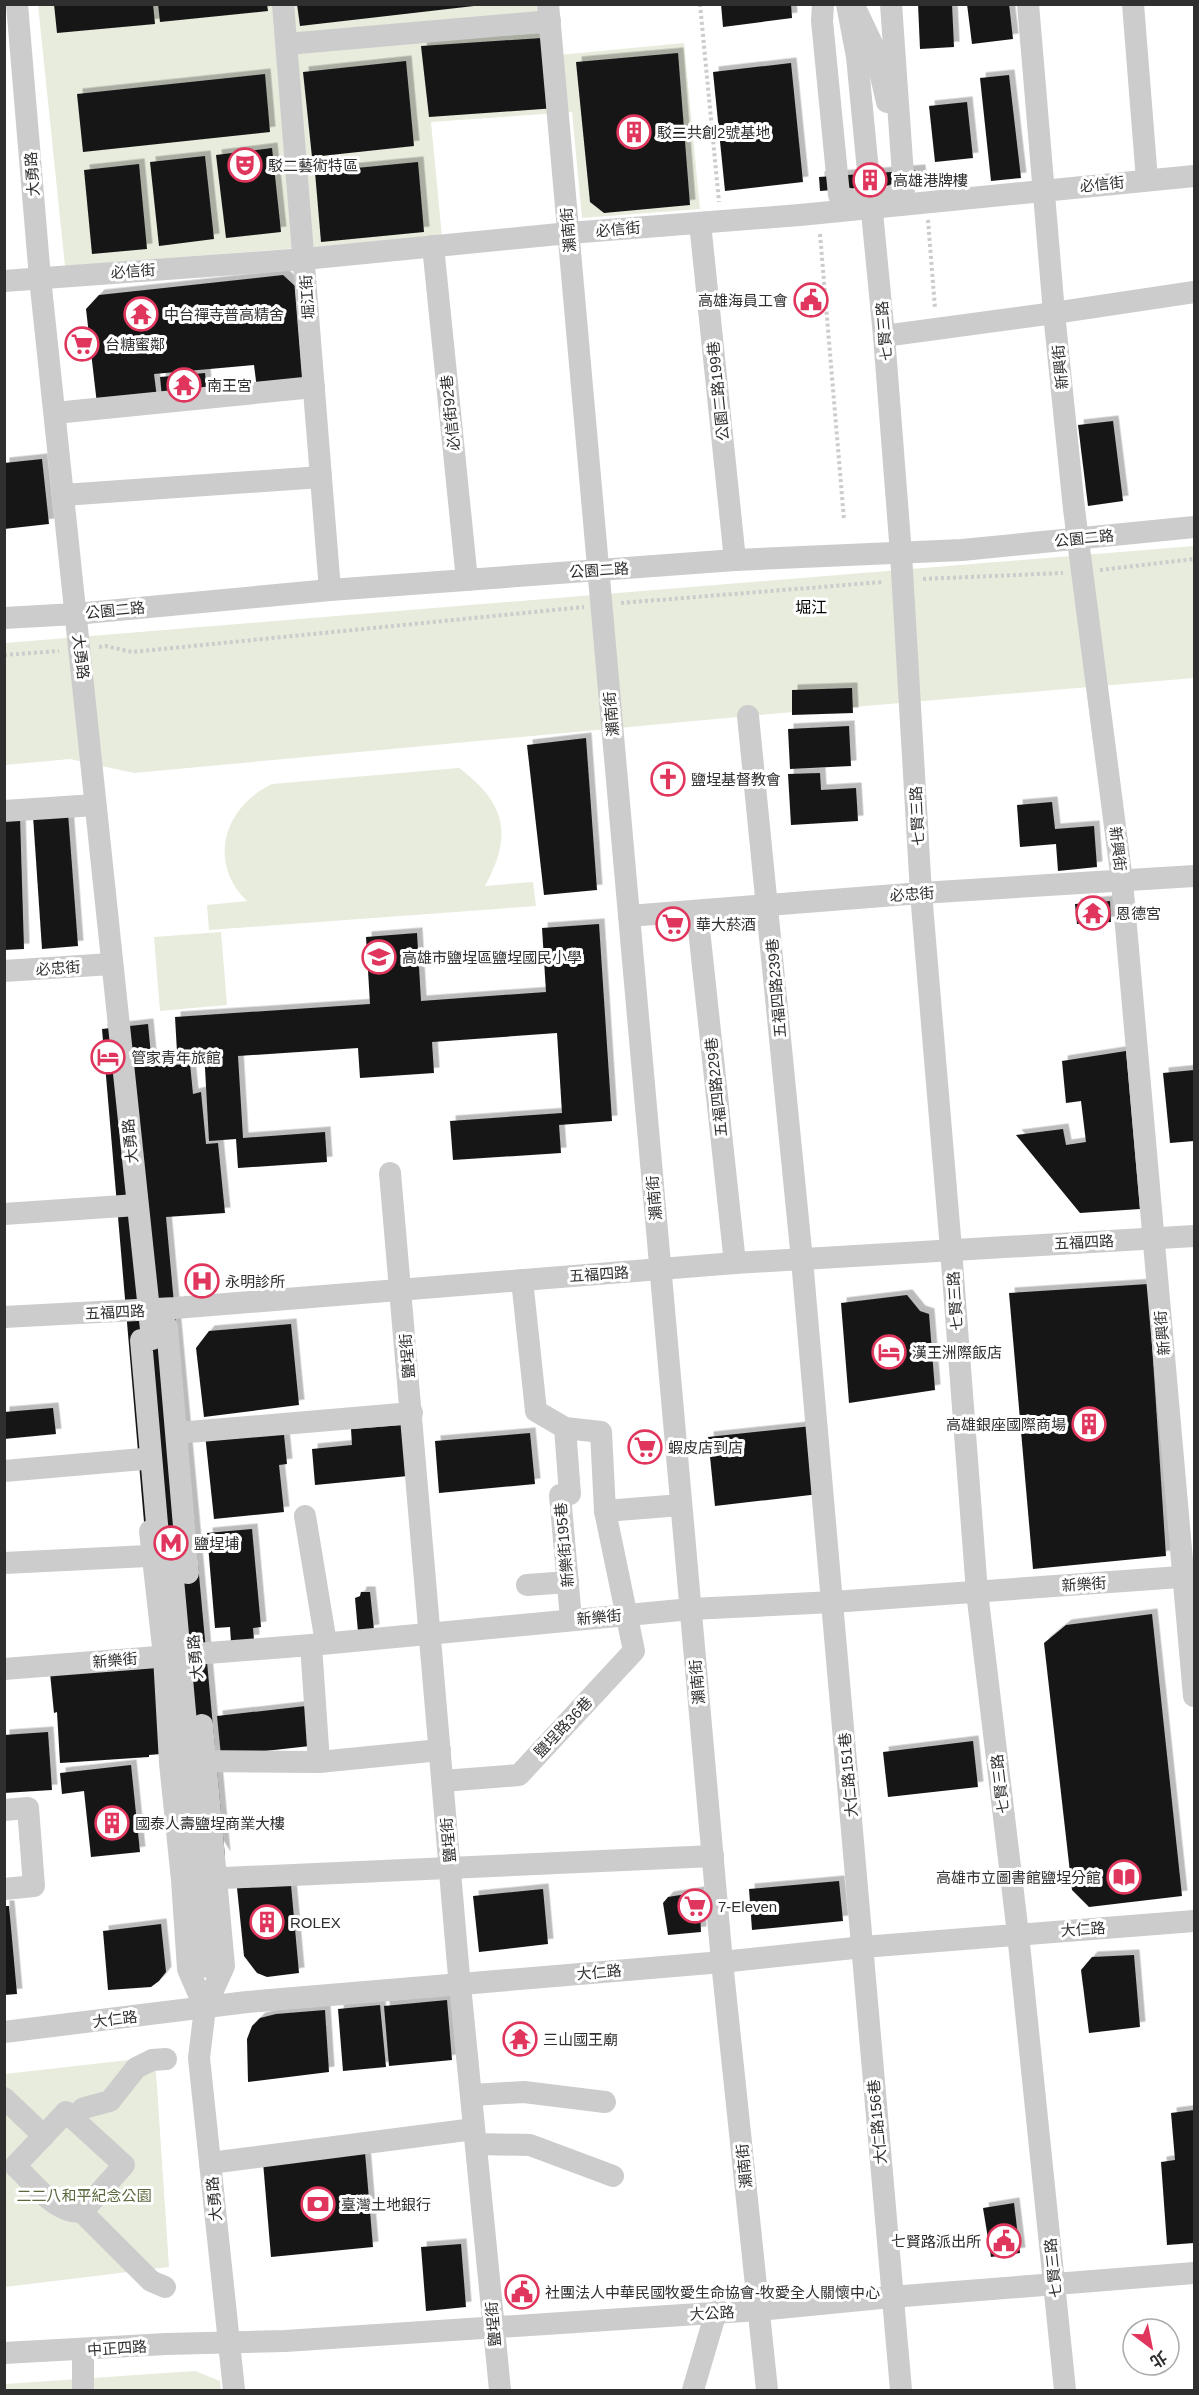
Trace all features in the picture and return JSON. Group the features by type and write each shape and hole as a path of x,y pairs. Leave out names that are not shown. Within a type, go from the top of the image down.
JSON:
{"street":[{"name":"大勇路","path":"17,4 14,75 55,413 149,1310 134,1336 143,1459 170,1555 200,1879 188,1969 205,2008"},
{"name":"堀江街","path":"283,4 330,590"},
{"path":"823,4 822,21 839,195 871,208 904,189 891,4"},
{"name":"七賢三路","path":"847,4 857,57 885,336 901,554 921,893 977,1592 1018,1934 1065,2391"},
{"path":"854,4 875,51 903,165"},
{"name":"新興街","path":"1028,4 1046,190 1054,314 1078,539 1122,881 1154,1238 1189,1576 1194,1696"},
{"path":"1133,4 1147,180"},
{"path":"287,44 549,13"},
{"name":"瀨南街","path":"549,13 722,1962 767,2391"},
{"name":"必信街","path":"4,281 303,251 433,246 819,213 1194,176"},
{"name":"公園二路199巷","path":"710,222 735,560"},
{"name":"必信街92巷","path":"433,246 467,580"},
{"path":"885,336 1054,314 1194,292"},
{"path":"55,413 314,387"},
{"path":"63,495 321,477"},
{"name":"公園二路","path":"4,618 75,614 330,590 735,560 901,554 1194,527"},
{"name":"五福四路239巷","path":"748,716 802,1260 833,1602"},
{"path":"4,811 95,805"},
{"name":"必忠街","path":"629,916 921,893 1194,876"},
{"name":"五福四路229巷","path":"697,911 735,1263"},
{"name":"必忠街","path":"4,971 111,964"},
{"name":"鹽埕街","path":"390,1173 460,1984 500,2391"},
{"path":"4,1214 137,1205"},
{"name":"五福四路","path":"4,1317 149,1310 735,1263 1194,1236"},
{"path":"522,1280 536,1411 565,1428 601,1432 605,1511 627,1614"},
{"name":"大勇路","path":"149,1310 167,1327 177,1433 170,1555 188,1761 200,1879 224,1966 205,2008 198,2058 234,2391"},
{"path":"4,1563 170,1555 170,1546 159,1547 141,1340 152,1339 149,1310"},
{"path":"177,1433 412,1413"},
{"name":"新樂街195巷","path":"565,1428 570,1494 560,1495 571,1620"},
{"path":"4,1471 143,1459"},
{"path":"605,1511 681,1504"},
{"path":"305,1516 318,1644 319,1762"},
{"name":"新樂街","path":"4,1669 318,1644 627,1614 833,1602 1189,1576"},
{"path":"527,1585 568,1582"},
{"name":"大仁路151巷","path":"833,1602 863,1947"},
{"name":"鹽埕路36巷","path":"443,1781 519,1775 634,1651 627,1614"},
{"path":"188,1761 319,1762 440,1750"},
{"path":"4,1810 28,1808 34,1886 4,1889"},
{"path":"208,1967 200,1879 713,1856"},
{"name":"大仁路","path":"4,2032 247,2002 722,1962 863,1947 1194,1921"},
{"name":"大仁路156巷","path":"863,1947 891,2297 901,2391"},
{"path":"73,2118 84,2108 110,2101 136,2068 152,2060 166,2059"},
{"path":"471,2095 524,2092 589,2102 605,2102"},
{"path":"4,2098 44,2136"},
{"path":"66,2112 124,2165 82,2212 74,2213 58,2206 15,2166 44,2136 66,2112"},
{"path":"210,2163 475,2137 530,2145 613,2176"},
{"path":"82,2212 151,2281 165,2287"},
{"name":"大公路","path":"229,2342 285,2341 759,2310 1194,2273"},
{"path":"693,2391 716,2312"},
{"name":"中正四路","path":"4,2353 229,2342"},
{"path":"82,2350 83,2391"}],"path":[{"path":"700,4 710,222"},
{"path":"819,213 844,520"},
{"path":"1096,570 1194,559"},
{"path":"965,577 1068,573"},
{"path":"624,603 846,585"},
{"path":"106,646 132,652 590,606"},
{"path":"4,655 46,651"}],"green space":[{"name":"駁二藝術特區","path":"38,5 553,5 559,55 684,43 700,209 582,218 572,112 431,122 442,237 65,266"},
{"path":"1194,546 1194,678 748,716 134,773 70,759 5,765 5,643"},
{"path":"459,768 487,794 500,821 499,851 485,886 533,882 536,906 209,930 207,905 247,901 235,886 227,870 226,836 242,806 256,794 272,784"},
{"path":"221,932 227,1005 160,1011 154,937"},
{"name":"二二八和平紀念公園","path":"155,2057 169,2267 5,2287 5,2074"},
{"path":"195,2371 220,2381 221,2390 5,2390 5,2384"}],"building":[{"path":"54,4 153,4 155,24 57,33"},
{"path":"158,4 267,4 268,11 160,22"},
{"path":"297,4 474,4 474,6 300,26"},
{"path":"721,4 791,4 792,18 723,27"},
{"path":"918,4 952,4 954,47 920,49"},
{"path":"967,4 1009,4 1013,39 972,44"},
{"path":"542,38 556,108 429,117 421,46"},
{"name":"駁二共創2號基地","path":"678,53 690,205 604,213 590,202 576,62"},
{"path":"406,61 414,146 312,157 303,72"},
{"path":"791,63 803,182 725,191 713,72"},
{"path":"265,74 270,132 83,152 77,94"},
{"path":"1009,75 1021,178 991,181 980,78"},
{"path":"967,102 973,158 935,162 929,106"},
{"path":"272,148 281,232 226,238 216,155"},
{"path":"205,156 214,239 159,246 150,162"},
{"path":"418,162 424,232 321,242 315,172"},
{"path":"139,164 147,249 92,254 84,170"},
{"name":"高雄港牌樓","path":"920,170 921,183 820,191 819,177"},
{"path":"283,275 295,286 303,383 257,389 254,365 154,374 157,398 97,404 86,309 99,295"},
{"name":"南王宮","path":"205,373 207,393 162,397 160,377"},
{"path":"1113,421 1123,501 1088,506 1078,425"},
{"path":"42,459 49,524 4,529 4,463"},
{"path":"852,688 853,713 792,715 792,690"},
{"path":"849,726 851,766 790,769 788,729"},
{"path":"586,738 597,890 544,895 527,745"},
{"path":"820,773 821,790 856,788 858,821 791,825 788,774"},
{"path":"1052,802 1055,829 1094,826 1097,867 1058,871 1056,844 1020,847 1017,805"},
{"path":"68,813 78,946 42,949 33,816"},
{"path":"4,817 20,817 24,949 4,950"},
{"name":"恩德宮","path":"1110,901 1111,922 1077,924 1075,904"},
{"path":"599,924 612,1121 559,1125 561,1153 453,1160 450,1121 562,1113 557,1033 432,1042 434,1073 360,1078 358,1048 238,1056 243,1138 325,1132 327,1162 238,1168 236,1139 209,1141 204,1050 177,1052 175,1017 370,1004 366,937 417,933 421,1001 546,992 542,928"},
{"path":"148,1024 152,1066 190,1064 193,1094 201,1092 206,1144 218,1143 225,1213 166,1217 225,1857 161,1754 149,1755 149,1757 60,1763 57,1712 54,1713 50,1673 155,1651 102,1029"},
{"path":"1126,1051 1140,1209 1080,1213 1016,1135 1063,1129 1066,1145 1086,1142 1081,1101 1066,1103 1062,1061"},
{"path":"1194,1070 1194,1141 1170,1143 1163,1073"},
{"name":"高雄銀座國際商場","path":"1148,1284 1166,1556 1033,1569 1009,1293"},
{"name":"漢王洲際飯店","path":"907,1295 920,1311 929,1314 935,1390 849,1403 841,1303"},
{"path":"291,1324 299,1405 204,1417 196,1348 209,1331"},
{"path":"53,1408 56,1434 4,1439 4,1412"},
{"path":"283,1425 287,1464 279,1465 284,1512 214,1519 205,1434"},
{"path":"404,1425 408,1476 315,1485 312,1449 352,1445 351,1429"},
{"path":"812,1426 819,1494 715,1506 708,1437"},
{"path":"530,1433 535,1484 439,1493 435,1441"},
{"path":"252,1529 261,1627 253,1628 254,1640 231,1642 230,1627 215,1628 207,1533"},
{"path":"361,1592 370,1592 374,1630 358,1632 355,1598 360,1596"},
{"path":"1152,1614 1182,1896 1089,1907 1072,1890 1044,1643 1066,1625"},
{"path":"306,1706 310,1746 221,1756 217,1716"},
{"path":"48,1732 52,1790 4,1793 4,1735"},
{"path":"973,1741 978,1787 888,1797 883,1752"},
{"name":"國泰人壽鹽埕商業大樓","path":"131,1765 140,1852 91,1857 84,1791 62,1794 60,1773"},
{"path":"839,1881 843,1921 752,1930 749,1889"},
{"name":"ROLEX","path":"291,1885 299,1973 267,1977 257,1973 244,1956 237,1888"},
{"path":"543,1889 548,1944 479,1952 473,1896"},
{"path":"699,1892 701,1932 668,1935 663,1903 668,1897"},
{"path":"4,1906 9,1906 17,1994 4,1995"},
{"path":"161,1924 166,1972 159,1981 151,1987 108,1990 103,1931"},
{"path":"1134,1955 1140,2027 1089,2033 1081,1970 1092,1957"},
{"path":"447,2000 452,2060 389,2066 384,2006"},
{"path":"380,2005 386,2067 343,2071 338,2009"},
{"path":"325,2010 329,2072 248,2082 247,2039 252,2026 260,2018 276,2014"},
{"path":"1194,2110 1194,2243 1167,2245 1161,2162 1175,2160 1171,2113"},
{"name":"臺灣土地銀行","path":"365,2152 373,2247 271,2257 263,2162"},
{"name":"七賢路派出所","path":"1014,2203 1020,2253 991,2257 983,2208"},
{"path":"461,2244 466,2307 426,2311 421,2247"}],"place":[{"name":"駁二共創2號基地","path":"634,132"},
{"name":"駁二藝術特區","path":"245,165"},
{"name":"高雄港牌樓","path":"870,180"},
{"name":"高雄海員工會","path":"811,300"},
{"name":"中台禪寺普高精舍","path":"141,314"},
{"name":"台糖蜜鄰","path":"82,344"},
{"name":"南王宮","path":"184,385"},
{"name":"鹽埕基督教會","path":"668,779"},
{"name":"恩德宮","path":"1093,913"},
{"name":"華大菸酒","path":"673,924"},
{"name":"高雄市鹽埕區鹽埕國民小學","path":"379,957"},
{"name":"管家青年旅館","path":"108,1057"},
{"name":"永明診所","path":"202,1281"},
{"name":"漢王洲際飯店","path":"889,1352"},
{"name":"高雄銀座國際商場","path":"1089,1424"},
{"name":"蝦皮店到店","path":"645,1447"},
{"name":"鹽埕埔","path":"171,1543"},
{"name":"國泰人壽鹽埕商業大樓","path":"112,1823"},
{"name":"高雄市立圖書館鹽埕分館","path":"1124,1877"},
{"name":"7-Eleven","path":"695,1906"},
{"name":"ROLEX","path":"267,1922"},
{"name":"三山國王廟","path":"520,2039"},
{"name":"臺灣土地銀行","path":"318,2204"},
{"name":"七賢路派出所","path":"1004,2241"},
{"name":"社團法人中華民國牧愛生命協會-牧愛全人關懷中心","path":"522,2292"}],"district":[{"name":"堀江","path":"811,607"}]}
